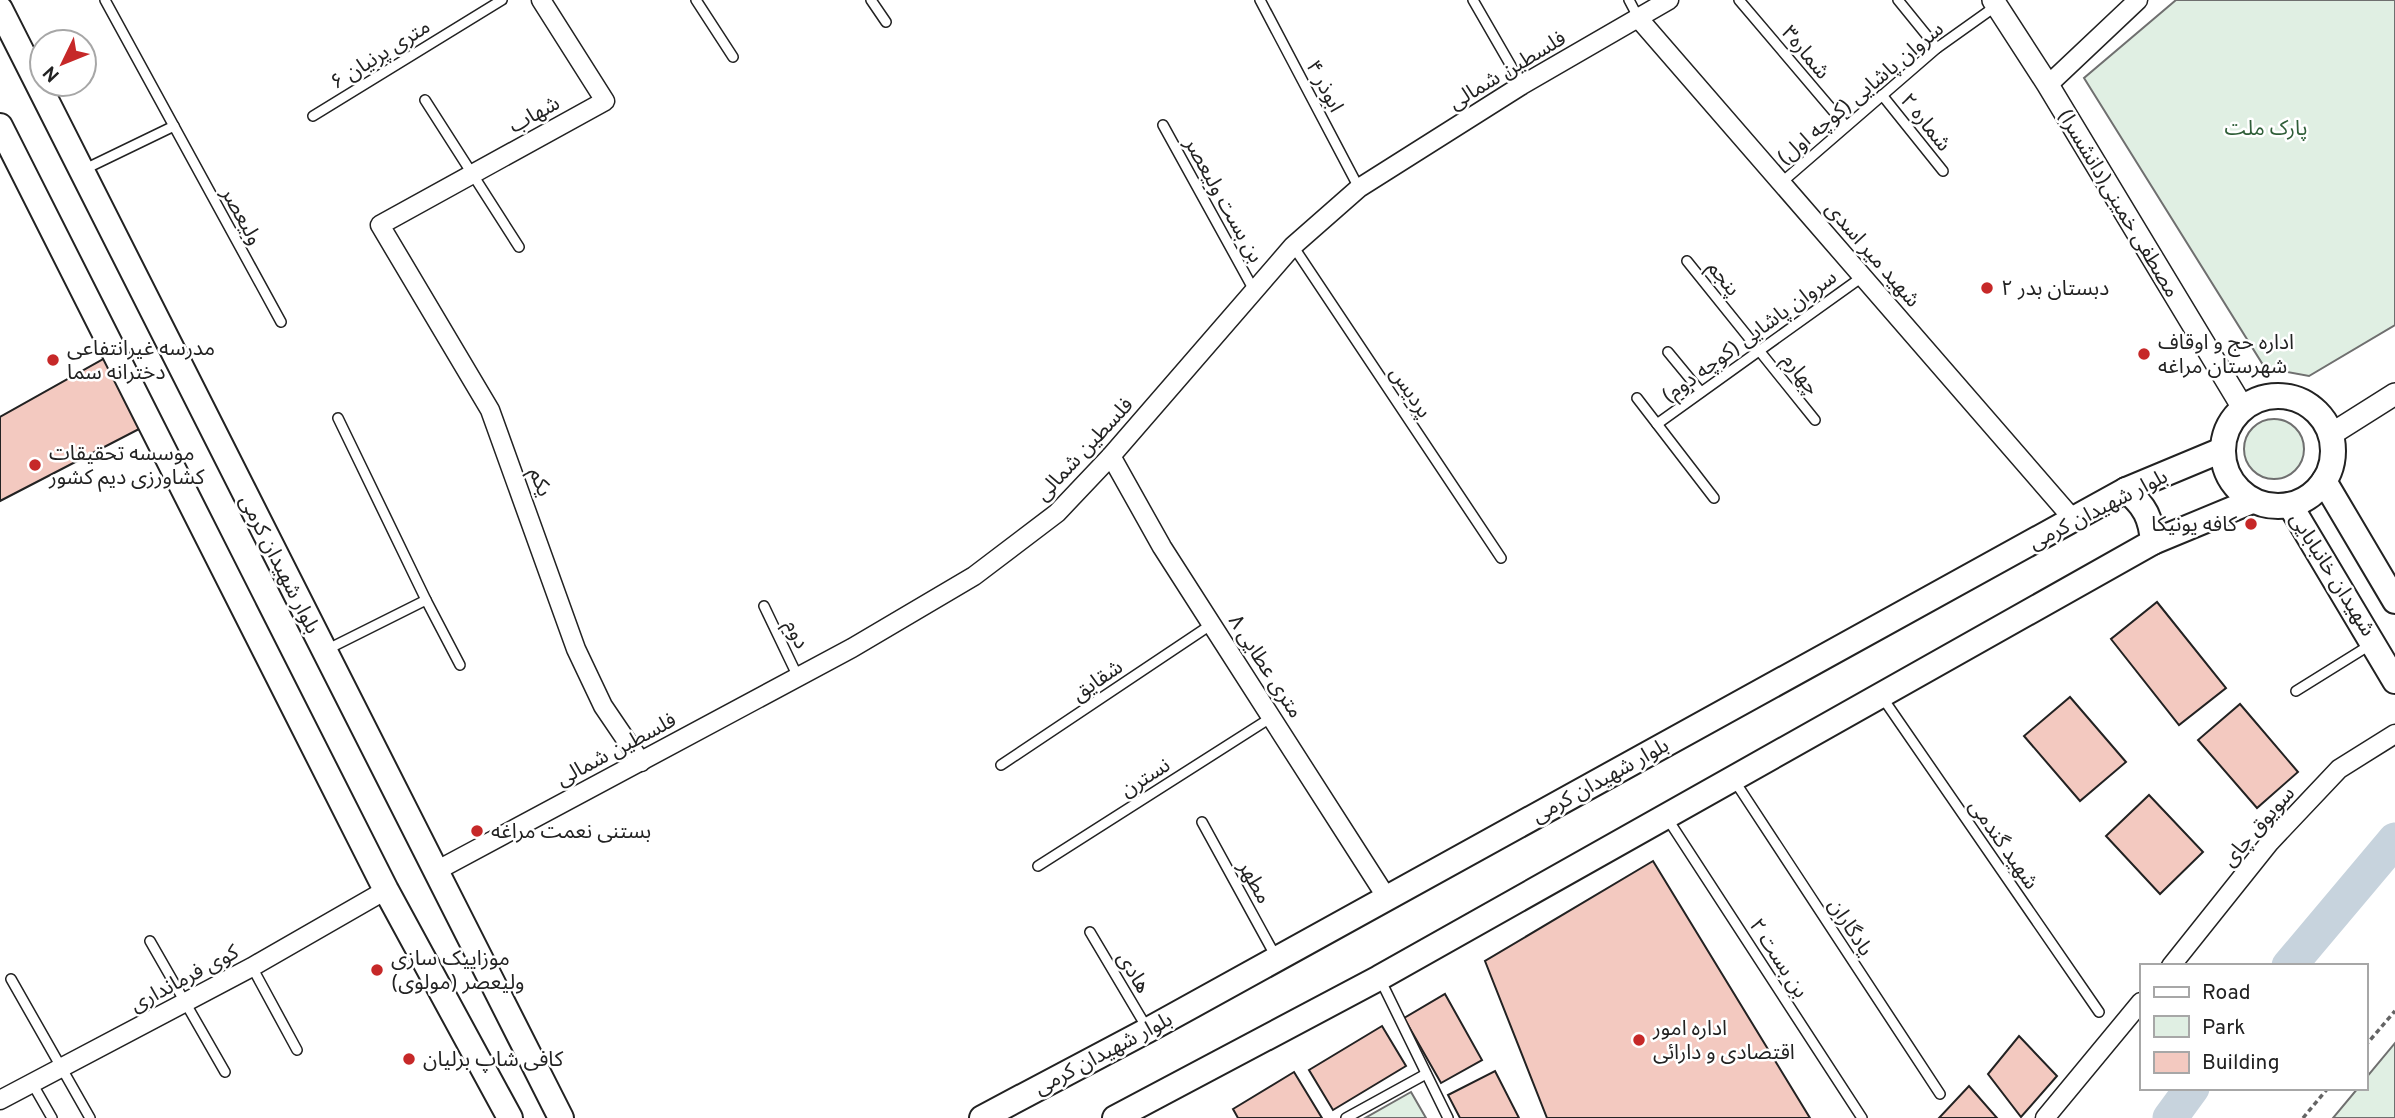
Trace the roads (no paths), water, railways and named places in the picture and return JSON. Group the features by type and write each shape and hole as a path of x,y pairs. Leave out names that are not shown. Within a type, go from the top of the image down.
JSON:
{"main road":[{"name":"بلوار شهیدان کرمی","path":"0,9 560,1117"},
{"path":"3,140 386,890 510,1118"},
{"path":"2276,396 2294,398 2316,413 2330,435 2331,467 2324,481 2314,493 2290,505 2268,506 2252,500 2230,480 2222,450 2232,420 2243,408 2258,399 2276,396"},
{"name":"بلوار شهیدان کرمی","path":"982,1118 1148,1030 2126,490 2222,450"},
{"name":"شهیدان خانبابایی","path":"2324,481 2395,601"},
{"path":"2126,490 2143,503 2152,521 2153,542"},
{"path":"1118,1117 1379,978 2153,542 2252,500"},
{"name":"شهیدان خانبابایی","path":"2290,505 2375,642 2395,681"}],"street":[{"name":"شهاب","path":"380,225 605,101 541,0"},
{"name":"فلسطین شمالی","path":"436,871 798,677 974,576 1057,513 1111,456 1293,246 1359,188 1522,85 1669,0"},
{"path":"2048,85 2138,0"},
{"name":"(دانشسرا)مصطفی خمینی","path":"1995,3 2048,85 2243,408"},
{"name":"شهید میر اسدی","path":"1639,19 2073,519"},
{"name":"یکم","path":"380,225 490,410 576,649 603,706 641,762"},
{"path":"2330,435 2395,394"},
{"name":"۸ متری عطایی","path":"1111,456 1162,547 1387,898"},
{"name":"سویوق چای","path":"2173,964 2270,842 2339,769 2395,734"},
{"name":"کوی فرمانداری","path":"0,1100 252,967 386,890"},
{"path":"2045,1118 2140,1003"}],"lane":[{"name":"ولیعصر","path":"105,0 281,322"},
{"name":"۶ متری پرنیان","path":"313,116 502,0"},
{"path":"696,0 733,57"},
{"path":"872,0 886,22"},
{"name":"ابوذر ۴","path":"1260,0 1359,188"},
{"path":"1473,0 1522,85"},
{"path":"1629,0 1639,19"},
{"name":"شماره۳","path":"1739,0 1846,126"},
{"path":"1898,0 1937,48"},
{"name":"سروان پاشایی (کوچه اول)","path":"1781,183 1937,48 1995,3"},
{"name":"شماره ۲","path":"1882,95 1942,172"},
{"path":"425,100 519,247"},
{"name":"بن بست ولیعصر","path":"1163,125 1255,292"},
{"path":"82,171 174,126"},
{"name":"پردیس","path":"1293,246 1501,558"},
{"name":"پنجم","path":"1687,261 1759,350"},
{"name":"سروان پاشایی (کوچه دوم)","path":"1657,424 1863,277"},
{"name":"چهارم","path":"1759,350 1815,420"},
{"path":"1668,352 1701,392"},
{"path":"1637,398 1714,498"},
{"path":"338,418 460,665"},
{"path":"325,651 426,600"},
{"name":"دوم","path":"764,606 798,677"},
{"name":"شقایق","path":"1000,765 1212,624"},
{"path":"2296,691 2375,642"},
{"name":"شهید گندمی","path":"1881,696 2099,1013"},
{"name":"نسترن","path":"1038,866 1272,717"},
{"name":"یادگاران","path":"1733,779 1940,1094"},
{"name":"بن بست ۲","path":"1666,816 1862,1118"},
{"name":"مطهر","path":"1202,822 1277,959"},
{"name":"هادی","path":"1090,932 1148,1030"},
{"path":"150,941 225,1072"},
{"path":"252,967 297,1050"},
{"path":"1379,978 1448,1118"},
{"path":"11,979 90,1118"},
{"path":"1346,1118 1426,1074"},
{"path":"32,1083 52,1118"}],"waterway":[{"name":"سویوق چای","path":"2291,964 2395,840"},
{"name":"سویوق چای","path":"2170,1118 2191,1090"}],"place":[{"name":"دبستان بدر ۲","path":"1987,288"},
{"name":"اداره حج و اوقاف شهرستان مراغه","path":"2144,354"},
{"name":"مدرسه غیرانتفاعی دخترانه سما","path":"53,360"},
{"name":"موسسه تحقیقات کشاورزی دیم کشور","path":"35,465"},
{"name":"کافه یونیکا","path":"2251,524"},
{"name":"بستنی نعمت مراغه","path":"477,831"},
{"name":"موزاییک سازی ولیعصر (مولوی)","path":"377,970"},
{"name":"اداره امور اقتصادی و دارائی","path":"1639,1040"},
{"name":"کافی شاپ برلیان","path":"409,1059"}],"park label":[{"name":"پارک ملت","path":"2266,128"}]}
